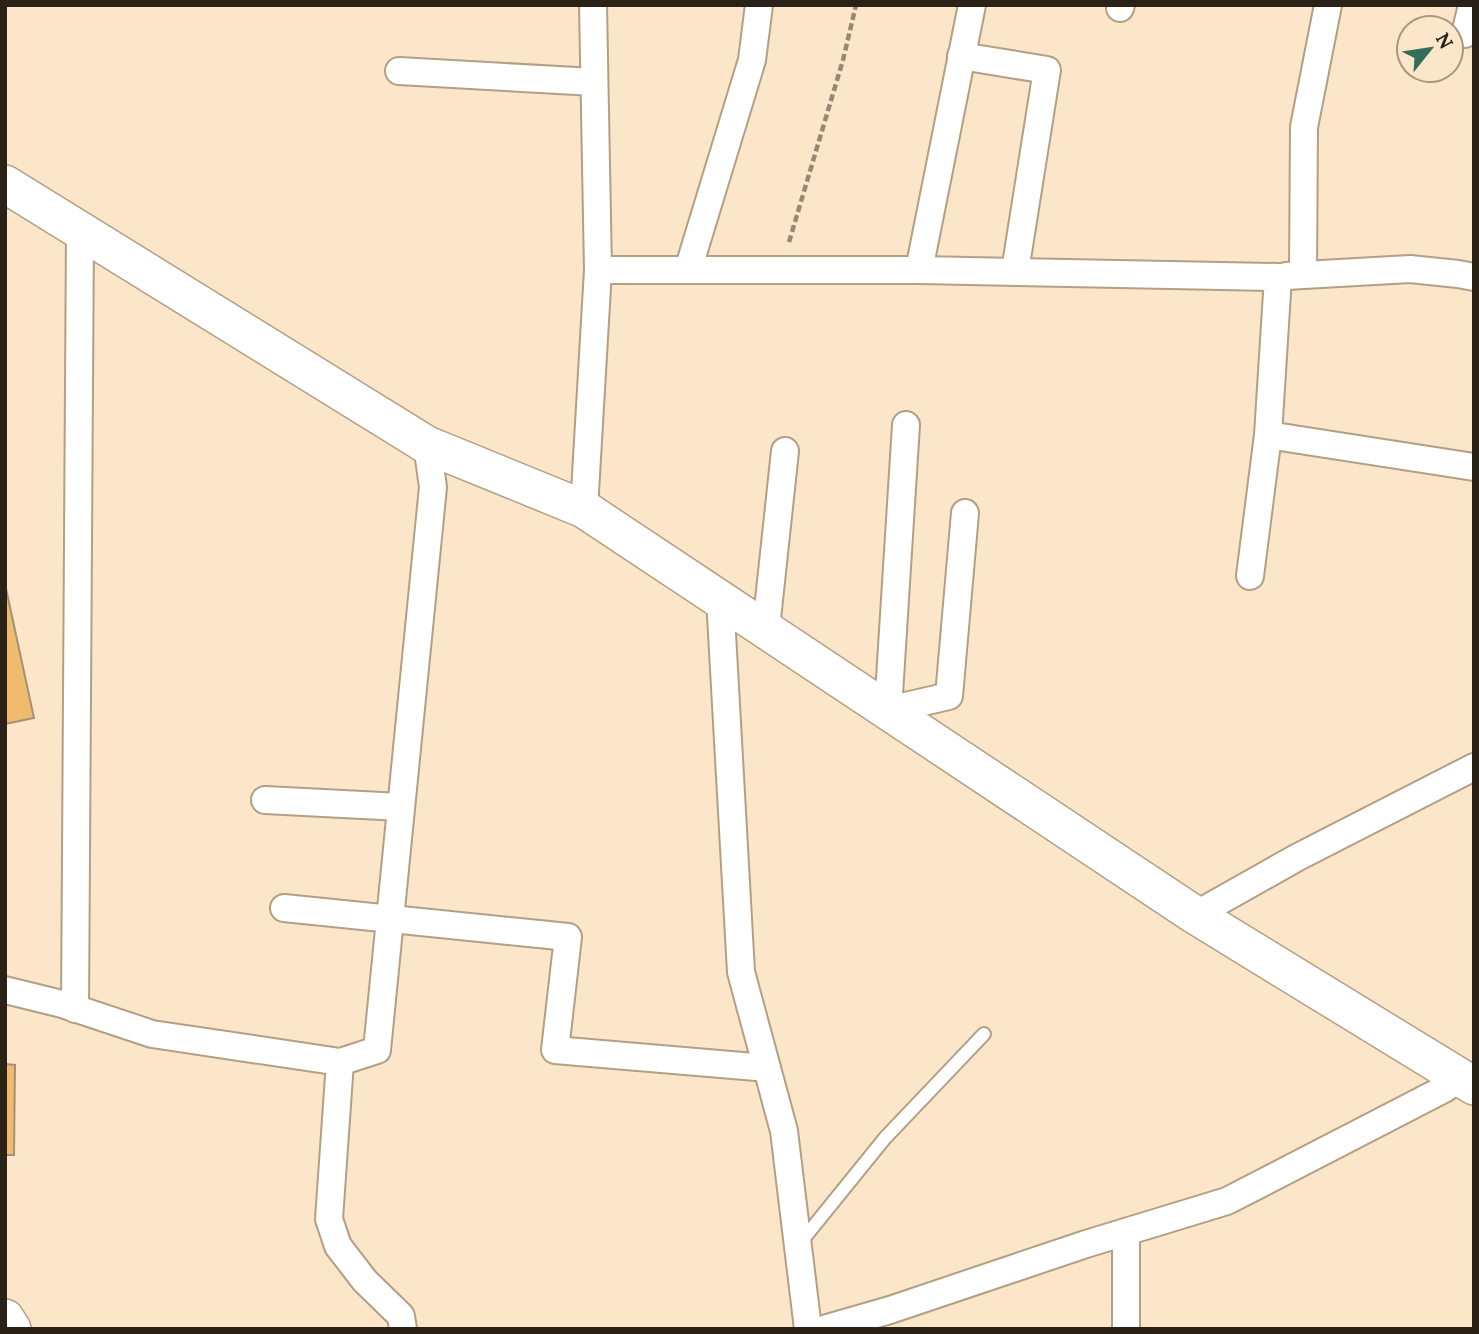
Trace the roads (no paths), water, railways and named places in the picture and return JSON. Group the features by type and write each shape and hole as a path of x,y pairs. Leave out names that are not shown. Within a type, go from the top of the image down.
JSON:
{"street":[{"path":"584,509 598,270 593,5"},
{"path":"688,270 752,60 759,5"},
{"path":"919,271 972,5"},
{"path":"1250,576 1290,276 1304,127 1328,5"},
{"path":"1465,34 1472,5"},
{"path":"961,56 1047,71 1015,271"},
{"path":"400,71 594,82"},
{"path":"5,184 427,445 584,509 1195,915 1467,1082"},
{"path":"75,1009 80,231"},
{"path":"598,270 1015,271 1241,278 1409,269 1474,277"},
{"path":"888,710 906,425"},
{"path":"1268,435 1474,467"},
{"path":"5,990 152,1034 340,1062 377,1050 433,487 427,445"},
{"path":"766,628 785,451"},
{"path":"888,710 949,696 965,513"},
{"path":"720,598 741,972 784,1131 808,1329"},
{"path":"1195,915 1298,857 1474,767"},
{"path":"265,800 401,807"},
{"path":"284,908 568,937 555,1050 767,1068"},
{"path":"340,1062 328,1219 338,1246 365,1281 401,1316 403,1329"},
{"path":"824,1329 1227,1201 1444,1089 1467,1082"},
{"path":"1126,1232 1126,1329"},
{"path":"5,1318 12,1329"}],"lane":[{"path":"798,1246 884,1138 984,1034"}]}
